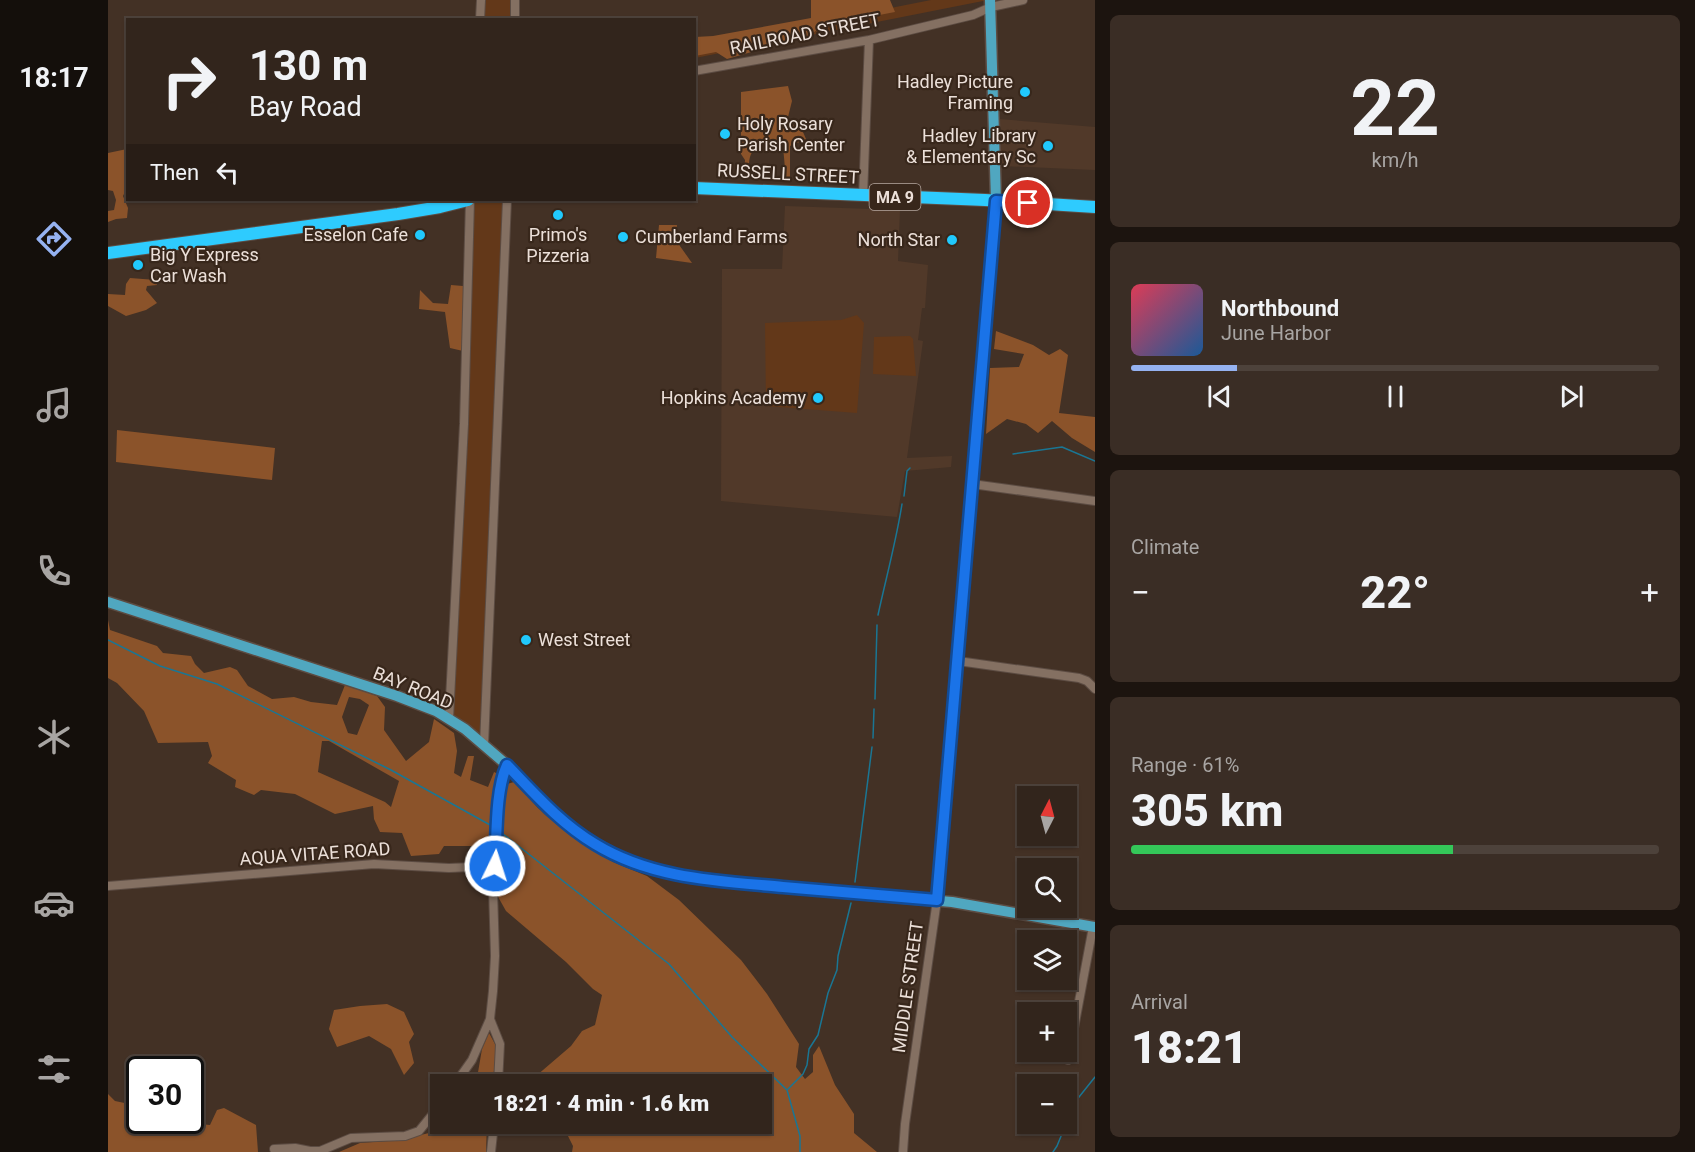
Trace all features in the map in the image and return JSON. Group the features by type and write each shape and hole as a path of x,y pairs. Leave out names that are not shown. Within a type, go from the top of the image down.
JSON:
{"highway":[{"name":"RUSSELL STREET","path":"696,188 1095,207"},
{"path":"108,253 389,215 465,201"}],"main road":[{"name":"MIDDLE STREET","path":"937,900 996,201 990,3"},
{"name":"BAY ROAD","path":"108,602 397,696 449,719 465,729 507,765 549,810 571,829 606,850 651,869 682,876 757,885 937,900 1094,927"}],"street":[{"path":"480,18 481,0"},
{"path":"514,18 516,0"},
{"name":"RAILROAD STREET","path":"696,71 869,40 973,15 990,3 1023,0"},
{"path":"863,196 869,40"},
{"path":"449,719 464,417 469,201"},
{"path":"484,745 507,201"},
{"path":"972,484 1095,501"},
{"path":"957,661 1079,678 1088,681 1095,689"},
{"path":"462,1074 472,1060 490,1019 495,956 493,889 500,791 502,775 507,765"},
{"name":"AQUA VITAE ROAD","path":"108,886 374,864 449,868 495,866"},
{"name":"MIDDLE STREET","path":"903,1152 937,900"},
{"path":"1077,1014 1094,927"},
{"path":"490,1019 500,1044 498,1074"},
{"path":"274,1149 295,1148 320,1151 351,1138 405,1136 419,1131 430,1118"},
{"path":"491,1152 493,1134"}],"shaded area":[{"path":"485,0 511,0 510,18 484,18"},
{"path":"811,0 890,0 895,12 822,26 809,36 765,46 762,49 727,59 716,52 696,56 696,37 713,36 811,18"},
{"path":"931,0 988,0 696,58 696,47"},
{"path":"788,86 792,101 787,121 803,132 806,139 790,146 790,180 786,180 783,146 760,143 750,156 749,172 744,173 745,160 741,154 741,92"},
{"name":"Hadley Library & Elementary Sc","path":"999,119 1095,127 1095,170 1002,166"},
{"path":"126,149 126,193 123,196 128,208 127,218 108,222 108,211 114,210 116,200 113,191 108,190 108,153"},
{"path":"474,201 504,201 481,734 453,716"},
{"name":"Hopkins Academy","path":"785,206 900,210 898,261 928,265 925,308 922,308 918,340 923,341 907,458 952,456 951,467 905,471 897,517 721,501 722,269 782,269"},
{"path":"659,225 677,225 675,239 692,263 656,258"},
{"path":"130,278 156,280 157,285 147,286 146,290 157,303 146,310 126,316 108,306 108,294 125,295 126,284"},
{"path":"451,285 463,286 463,351 450,348 445,312 419,309 420,290 433,303 448,304"},
{"path":"857,315 864,323 857,413 766,406 765,323 841,320"},
{"path":"996,331 1033,345 1049,355 1060,349 1068,355 1059,413 1095,417 1095,452 1072,438 1052,421 1038,433 1026,424 1007,419 986,434 990,368 1019,367 1024,354 994,349"},
{"path":"910,336 913,339 916,376 873,374 874,337"},
{"path":"117,430 275,448 272,480 116,462"},
{"path":"108,620 110,630 157,646 163,653 191,656 204,673 230,667 237,670 248,686 272,699 294,697 311,702 337,705 345,685 377,696 385,707 384,730 406,761 429,742 434,719 454,733 457,751 454,773 461,777 468,756 474,756 470,780 488,787 494,772 498,774 491,816 489,864 478,859 472,846 444,846 439,854 411,856 402,833 380,832 374,819 373,806 335,814 295,794 261,790 254,795 235,787 236,780 208,763 212,756 208,742 158,743 144,711 117,683 108,678","holes":["349,697 360,699 369,705 357,735 348,733 342,717","322,741 329,741 399,781 391,807 385,802 318,772"]},
{"path":"514,782 538,808 571,836 613,862 647,876 679,900 741,960 767,994 799,1044 796,1067 805,1079 813,1072 813,1055 819,1046 835,1085 854,1114 854,1133 877,1152 572,1152 573,1146 567,1134 772,1134 772,1074 538,1074 571,1046 582,1031 595,1025 602,995 506,911 497,895 502,852 500,825 504,785"},
{"path":"387,1004 404,1012 414,1034 409,1042 414,1063 404,1075 391,1049 369,1036 337,1047 329,1029 334,1010"},
{"path":"489,1033 495,1044 494,1074 478,1074 482,1049"},
{"path":"108,1094 115,1101 126,1103 126,1134 204,1134 204,1124 210,1125 217,1110 224,1108 256,1125 258,1152 108,1152"},
{"path":"429,1133 487,1134 486,1152 339,1152 360,1143 400,1140"}],"waterway":[{"path":"1013,454 1062,447 1095,461"},
{"path":"904,496 907,471 910,468"},
{"path":"878,615 902,504"},
{"path":"875,699 877,625"},
{"path":"108,640 160,666 217,684 391,770 492,826"},
{"path":"873,738 874,709"},
{"path":"855,882 872,747"},
{"path":"503,834 669,964 732,1037 787,1090 800,1136 800,1152"},
{"path":"788,1089 803,1074 809,1049 818,1035 828,993 837,970 838,956 851,903"},
{"path":"1053,1152 1075,1102 1095,1077"}],"place":[{"name":"Hadley Picture Framing","path":"1025,92"},
{"name":"Holy Rosary Parish Center","path":"725,134"},
{"name":"Hadley Library & Elementary Sc","path":"1048,146"},
{"name":"Primo's Pizzeria","path":"558,215"},
{"name":"Esselon Cafe","path":"420,235"},
{"name":"Cumberland Farms","path":"623,237"},
{"name":"North Star","path":"952,240"},
{"name":"Big Y Express Car Wash","path":"138,265"},
{"name":"Hopkins Academy","path":"818,398"},
{"name":"West Street","path":"526,640"}],"route":[{"path":"495,866 500,791 502,775 507,765 549,810 571,829 594,844 630,862 651,869 682,876 757,885 937,900 996,201 1028,203"}]}
